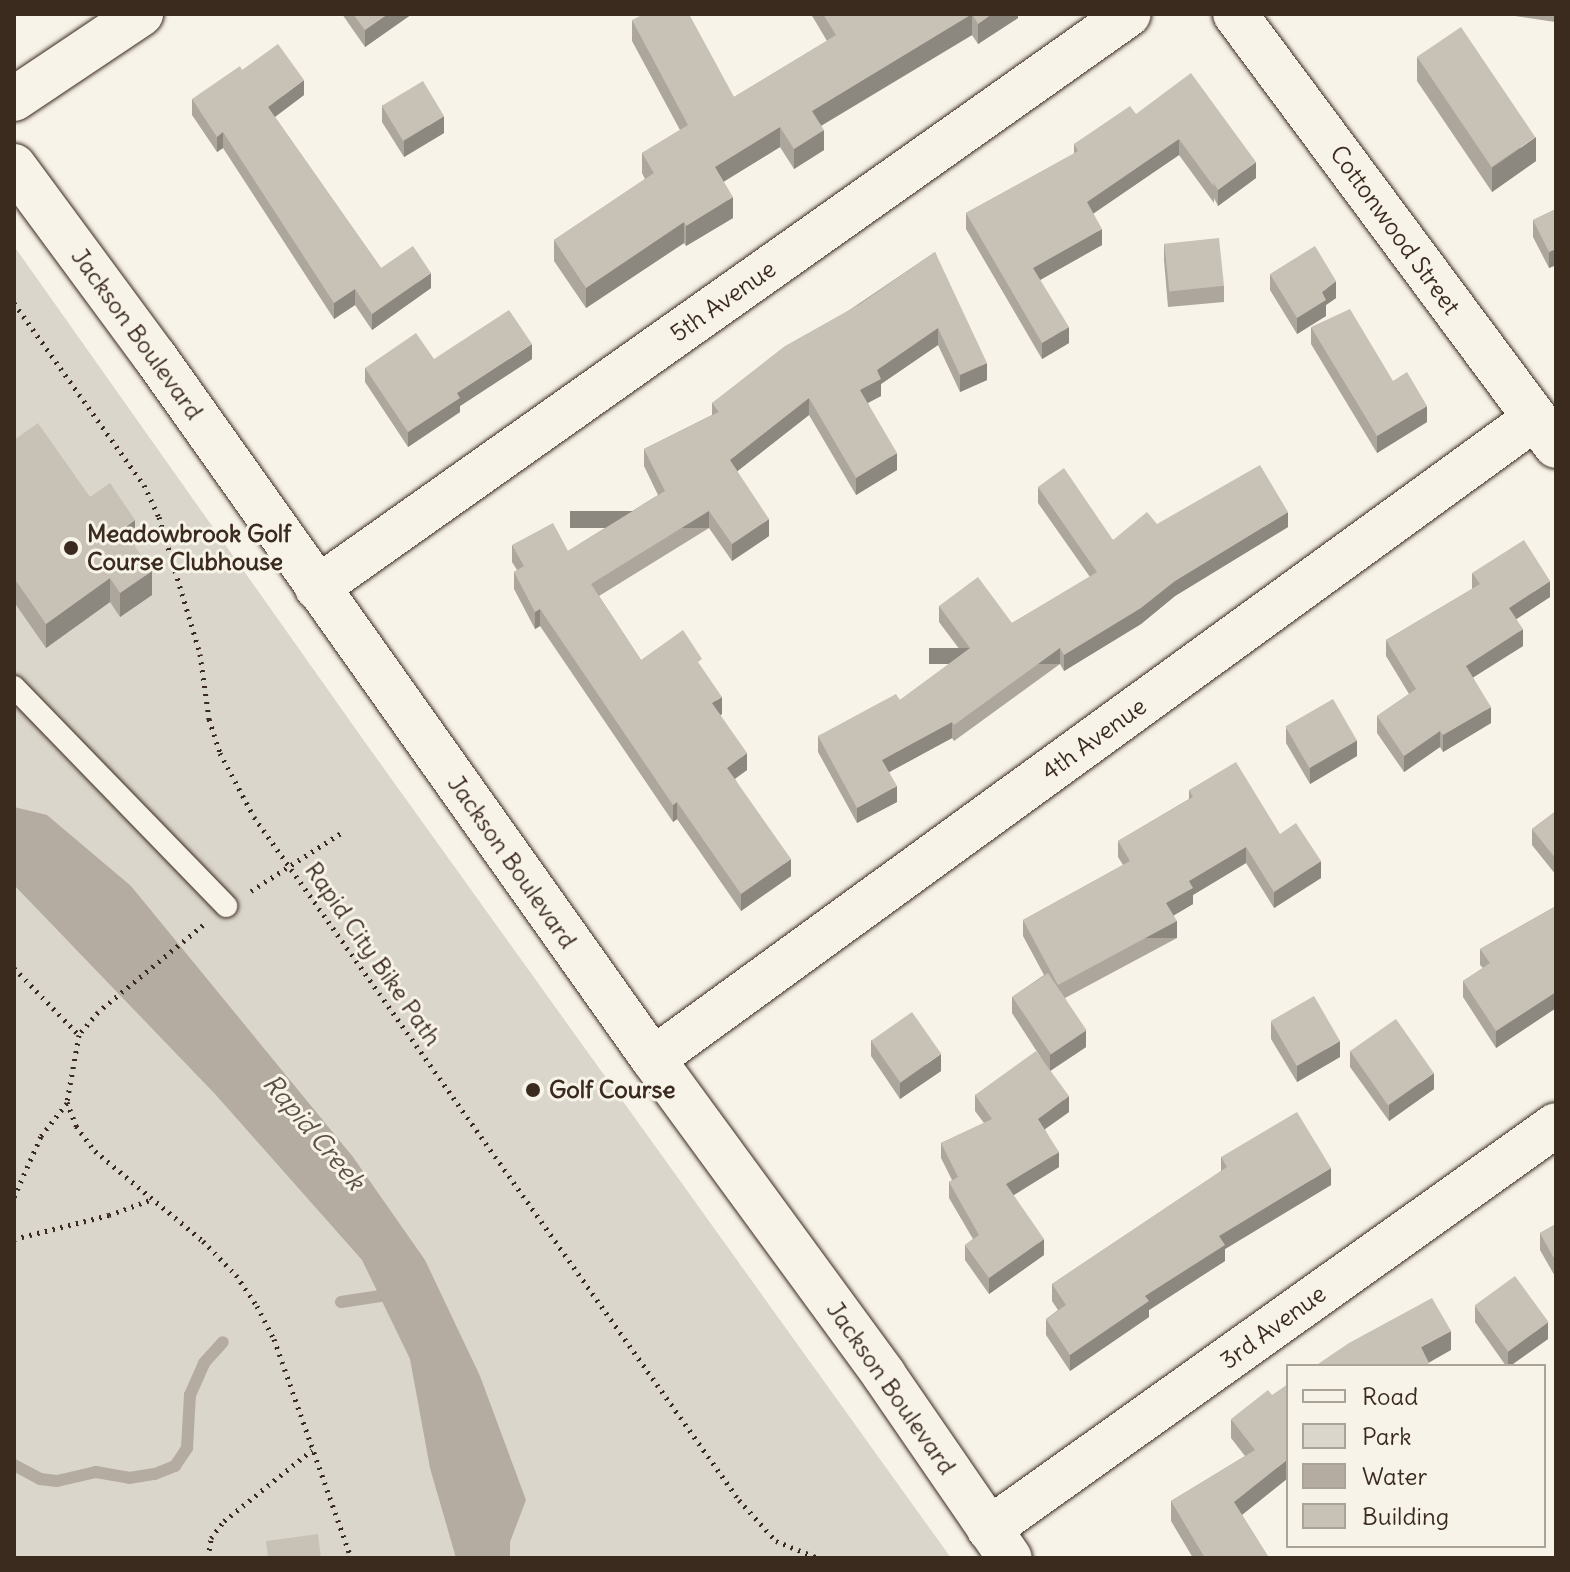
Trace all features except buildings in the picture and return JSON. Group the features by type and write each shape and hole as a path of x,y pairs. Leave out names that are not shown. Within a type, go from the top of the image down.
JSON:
{"street":[{"path":"14,99 141,14"},
{"name":"5th Avenue","path":"317,588 1129,14"},
{"name":"Cottonwood Street","path":"1235,14 1545,432"},
{"name":"Jackson Boulevard","path":"14,166 155,357 653,1059 884,1375 1000,1544"},
{"name":"4th Avenue","path":"653,1059 1545,432"},
{"name":"3rd Avenue","path":"1000,1544 1556,1125"}],"lane":[{"path":"14,687 226,906"}],"path":[{"name":"Rapid City Bike Path","path":"14,303 144,485 159,517 200,654 209,719 220,753 254,817 739,1500 776,1541 818,1558"},
{"path":"226,906 344,831"},
{"path":"14,1197 41,1136 67,1102 79,1035 98,1012 205,924"},
{"path":"14,968 79,1035"},
{"path":"67,1102 76,1126 95,1151 154,1199 236,1275 257,1306 274,1339 351,1558"},
{"path":"14,1239 109,1215 154,1199"},
{"path":"208,1558 211,1538 224,1521 312,1450"}],"green space":[{"path":"14,246 362,738 951,1558 14,1558"}],"water":[{"name":"Rapid Creek","path":"14,807 47,815 131,886 353,1157 425,1260 480,1376 526,1500 510,1542 510,1558 456,1558 430,1468 410,1359 362,1260 215,1094 14,885"}],"waterway":[{"path":"341,1302 393,1294"},
{"path":"14,1465 40,1479 57,1481 96,1472 129,1478 155,1474 175,1466 187,1448 190,1395 204,1363 223,1342"}],"place":[{"name":"Meadowbrook Golf Course Clubhouse","path":"71,548"},
{"name":"Golf Course","path":"533,1090"}]}
